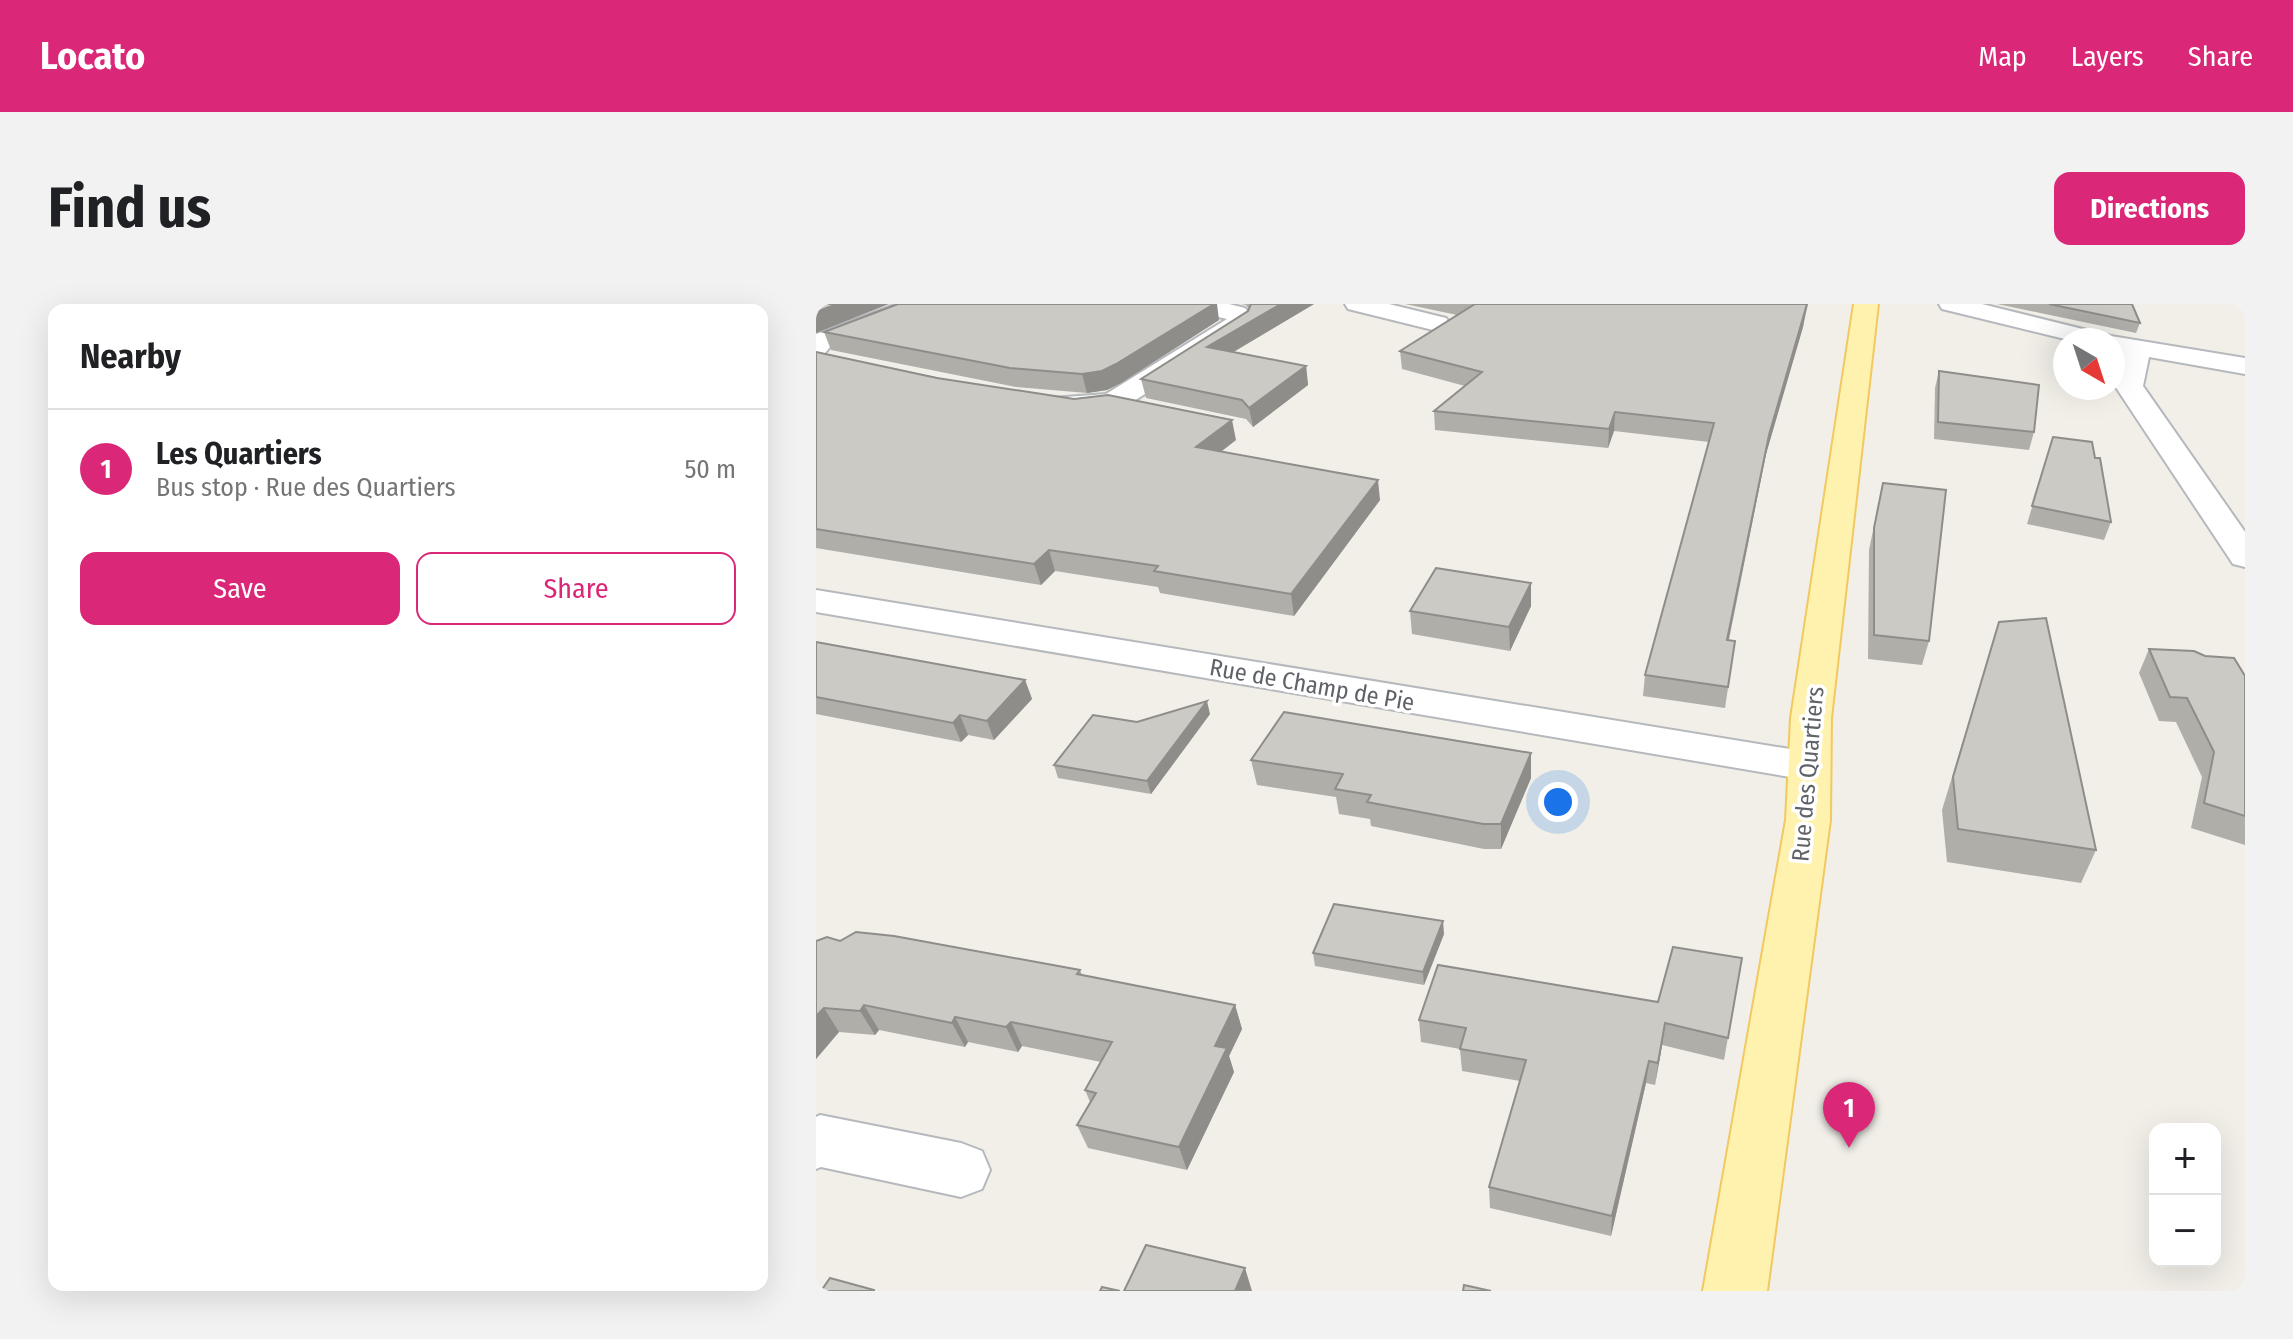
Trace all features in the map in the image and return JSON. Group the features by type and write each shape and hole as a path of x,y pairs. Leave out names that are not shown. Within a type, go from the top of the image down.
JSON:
{"main road":[{"name":"Rue des Quartiers","path":"1735,1291 1808,820 1808,766 1817,671 1866,304"}],"street":[{"path":"816,347 821,341 920,304"},
{"path":"1113,402 1239,323 1236,313 1193,304"},
{"path":"1357,304 1437,323"},
{"path":"1951,304 2053,328"},
{"path":"2245,366 2125,346 2129,386 2245,557"},
{"path":"816,358 844,364"},
{"path":"1034,400 1080,406 1113,402 1158,412"},
{"name":"Rue de Champ de Pie","path":"816,601 1808,766"},
{"path":"816,1143 820,1141 961,1170"}],"building":[{"path":"816,304 837,304 816,312"},
{"path":"898,304 1214,304 1116,364 1102,371 1082,374 1010,368 824,332"},
{"path":"1251,304 1281,304 1207,347 1306,366 1249,408 1242,400 1141,379 1248,311"},
{"path":"1475,304 1807,304 1769,435 1727,640 1735,641 1728,687 1645,675 1714,423 1615,412 1609,429 1434,411 1482,372 1400,351"},
{"path":"2049,304 2132,304 2140,323"},
{"path":"816,352 937,378 1074,399 1108,395 1232,420 1196,447 1378,480 1291,594 1154,571 1158,566 1049,550 1034,564 816,529"},
{"path":"1939,371 2039,385 2034,432 1938,422"},
{"path":"2053,437 2092,442 2095,458 2100,458 2111,522 2032,506"},
{"path":"1883,483 1946,490 1929,641 1874,635 1874,528"},
{"path":"1436,568 1531,583 1509,627 1410,611"},
{"path":"2046,618 2096,850 1958,829 1953,777 1999,622"},
{"path":"816,642 1025,680 987,721 960,715 953,723 816,697"},
{"path":"2149,649 2194,651 2205,656 2234,658 2245,676 2245,816 2204,803 2214,752 2187,698 2170,697"},
{"path":"1207,701 1147,781 1054,765 1093,715 1137,722"},
{"path":"1284,712 1531,753 1501,824 1483,824 1367,802 1371,795 1335,789 1343,774 1251,760"},
{"path":"1334,904 1443,921 1423,972 1313,953"},
{"path":"856,932 894,936 1080,970 1077,974 1235,1005 1215,1046 1227,1048 1179,1147 1077,1125 1096,1093 1085,1090 1112,1042 1011,1022 1006,1027 955,1017 952,1023 864,1005 860,1011 824,1008 816,1016 816,941 827,937 840,941"},
{"path":"1673,947 1742,958 1728,1038 1665,1023 1658,1063 1649,1061 1612,1216 1489,1187 1526,1060 1460,1049 1466,1028 1419,1020 1438,965 1658,1002"},
{"path":"1146,1245 1245,1268 1235,1291 1124,1291"},
{"path":"830,1278 874,1290 874,1291 821,1291"},
{"path":"1464,1285 1491,1291 1463,1291"}],"place":[{"name":"Les Quartiers","path":"1849,1148"}]}
